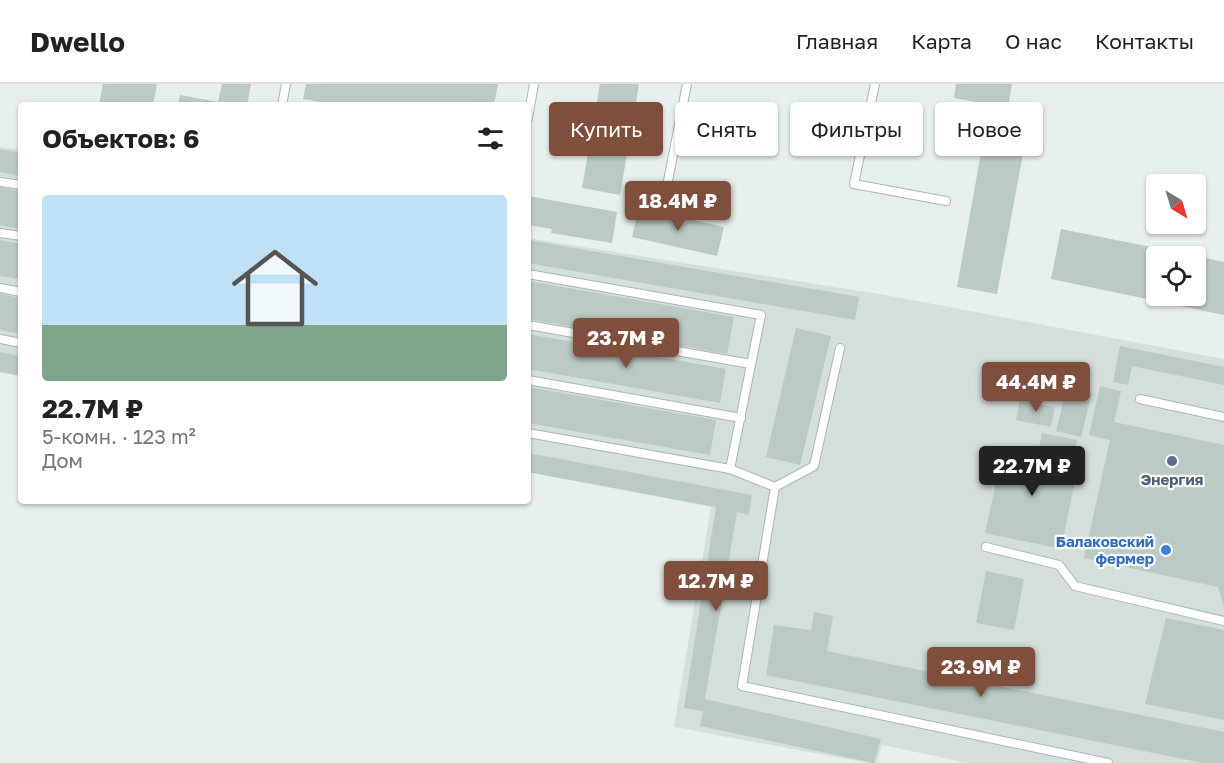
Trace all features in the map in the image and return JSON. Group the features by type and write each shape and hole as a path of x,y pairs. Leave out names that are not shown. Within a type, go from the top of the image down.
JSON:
{"lane":[{"path":"283,102 286,84"},
{"path":"531,102 534,84"},
{"path":"666,191 687,84"},
{"path":"875,84 854,184 946,201"},
{"path":"0,182 18,185"},
{"path":"0,233 18,236"},
{"path":"531,275 761,315 730,469"},
{"path":"0,288 18,291"},
{"path":"531,326 751,364"},
{"path":"0,339 18,342"},
{"path":"775,487 814,466 840,348"},
{"path":"531,381 741,418"},
{"path":"1140,399 1224,417"},
{"path":"531,434 730,469 775,487"},
{"path":"775,487 742,686 1108,763"},
{"path":"986,548 1059,565 1075,586 1224,621"}],"shaded area":[{"path":"0,147 18,150 18,375 0,372"},
{"path":"531,238 885,295 1224,359 1224,763 969,763 882,745 876,763 868,763 674,727 711,507 531,473"}],"building":[{"path":"103,84 157,84 154,102 100,102"},
{"path":"222,84 251,84 248,102 218,102"},
{"path":"306,84 498,84 495,102 320,102 303,99"},
{"path":"600,84 639,84 636,102 597,102"},
{"path":"956,84 1012,84 1009,102 976,102 954,98"},
{"path":"180,95 218,102 179,102"},
{"path":"0,149 18,152 18,175 0,172"},
{"path":"588,156 627,156 620,195 582,188"},
{"path":"980,156 1023,156 997,294 957,287"},
{"path":"0,187 18,190 18,228 0,225"},
{"path":"531,197 617,212 612,243 551,233 552,229 531,226"},
{"path":"639,208 724,227 717,256 632,237"},
{"path":"1061,229 1146,246 1146,299 1051,279"},
{"path":"0,240 18,243 18,279 0,276"},
{"path":"531,241 859,297 855,320 531,264"},
{"path":"1206,258 1224,262 1224,315 1181,306 1206,306"},
{"path":"531,282 734,317 727,354 531,320"},
{"path":"0,294 18,297 18,333 0,330"},
{"path":"796,328 831,336 800,465 766,457"},
{"path":"531,335 726,369 720,403 531,370"},
{"path":"1120,346 1224,367 1224,385 1132,366 1128,385 1113,382"},
{"path":"0,352 18,355 18,375 0,372"},
{"path":"1100,386 1121,391 1114,422 1224,445 1224,607 1218,587 1084,558 1110,440 1089,435"},
{"path":"1067,387 1092,393 1081,437 1056,431"},
{"path":"531,388 716,420 710,455 531,424"},
{"path":"1020,400 1055,407 1051,427 1016,420"},
{"path":"1042,433 1077,440 1074,455 1039,448"},
{"path":"1004,446 1079,461 1061,549 985,533"},
{"path":"531,454 752,495 749,515 737,512 705,699 881,739 874,763 700,726 703,711 684,708 716,507 531,473"},
{"path":"986,571 1024,579 1014,630 976,623"},
{"path":"814,612 833,616 827,651 1224,732 1224,763 1203,763 766,675 774,625 811,630"},
{"path":"1166,618 1224,630 1224,720 1145,704"}],"place":[{"name":"Энергия","path":"1172,461"},
{"name":"Балаковский фермер","path":"1166,550"}]}
